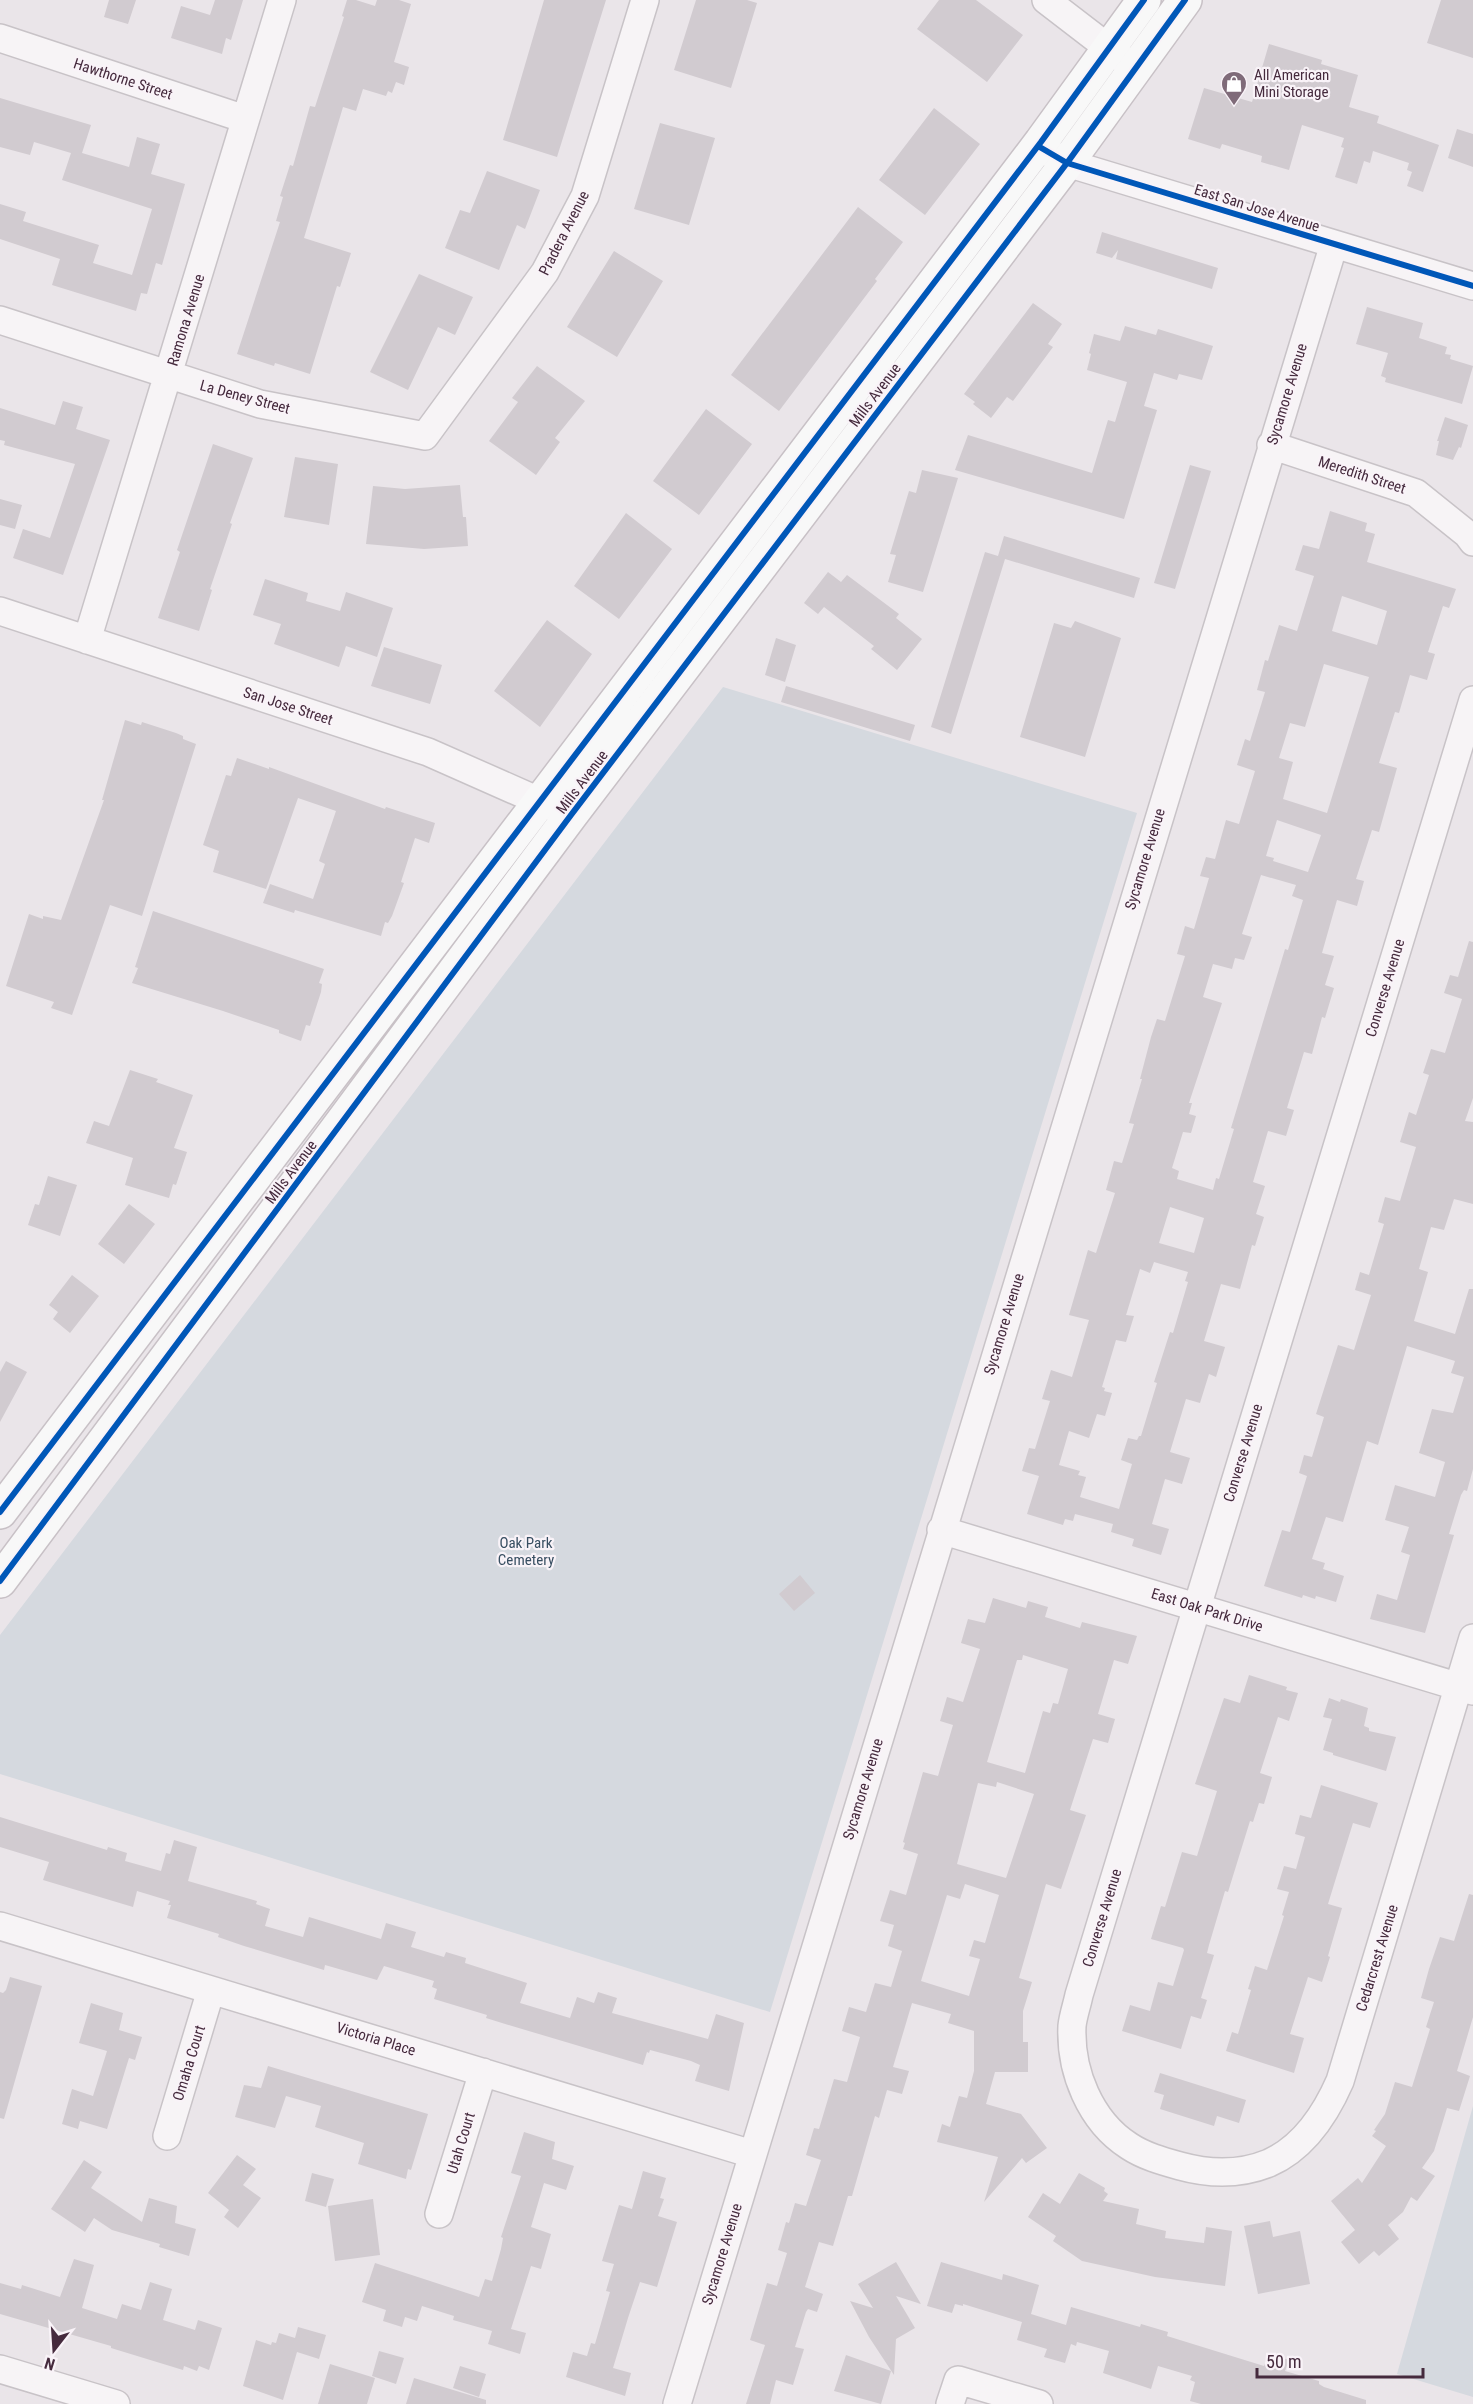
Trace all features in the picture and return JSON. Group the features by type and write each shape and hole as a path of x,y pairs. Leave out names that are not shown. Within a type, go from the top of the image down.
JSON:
{"main road":[{"name":"Mills Avenue","path":"0,1512 539,801 651,658 1038,146 1144,0"},
{"name":"Mills Avenue","path":"0,1581 572,815 1067,163 1185,0"},
{"path":"97,1385 129,1409"}],"street":[{"name":"Ramona Avenue","path":"87,640 282,0"},
{"name":"Pradera Avenue","path":"425,436 545,272 585,196 645,0"},
{"path":"1046,0 1135,68"},
{"name":"Hawthorne Street","path":"0,38 245,119"},
{"name":"East San Jose Avenue","path":"1038,146 1067,163 1473,286"},
{"name":"Sycamore Avenue","path":"677,2404 1334,244"},
{"name":"La Deney Street","path":"0,320 260,404 425,436"},
{"name":"Meredith Street","path":"1271,445 1416,493 1467,534 1473,542"},
{"name":"San Jose Street","path":"0,611 428,753 572,815"},
{"name":"Converse Avenue","path":"1176,2165 1152,2158 1127,2145 1108,2128 1090,2106 1081,2085 1074,2056 1072,2026 1079,1995 1196,1607 1473,700"},
{"name":"East Oak Park Drive","path":"941,1530 1466,1689"},
{"name":"Cedarcrest Avenue","path":"1176,2165 1199,2171 1222,2173 1246,2170 1270,2162 1292,2148 1328,2107 1340,2081 1466,1689 1473,1638"},
{"name":"Victoria Place","path":"0,1926 752,2154"},
{"name":"Omaha Court","path":"167,2136 211,1990"},
{"name":"Utah Court","path":"439,2214 483,2072"},
{"path":"0,2369 116,2404"},
{"path":"954,2392 1040,2404"}],"green space":[{"name":"Oak Park Cemetery","path":"723,687 1137,813 770,2012 0,1774 0,1635"},
{"path":"1473,2106 1473,2397 1397,2374"}],"building":[{"path":"109,0 136,0 128,24 104,17"},
{"path":"215,0 243,0 231,40 226,38 222,54 171,38 181,6 210,15"},
{"path":"347,0 356,0 375,6 377,0 399,0 411,4 394,62 409,67 404,85 396,82 392,93 388,91 386,96 363,89 356,111 343,107 304,238 351,253 340,287 337,286 310,374 237,354 280,222 276,221 283,197 280,196 290,165 293,166 310,106 315,107 344,17 342,16"},
{"path":"544,0 606,0 557,157 503,140"},
{"path":"696,0 747,0 757,3 731,88 674,70"},
{"path":"939,0 976,0 1023,35 987,82 917,29"},
{"path":"1441,0 1473,0 1473,58 1427,43"},
{"path":"1269,44 1322,60 1321,64 1358,75 1349,107 1379,116 1377,123 1439,145 1423,192 1407,186 1412,172 1407,170 1409,163 1373,151 1370,163 1364,161 1357,184 1335,177 1344,148 1341,147 1344,138 1302,125 1289,170 1261,162 1262,156 1222,144 1220,149 1188,139 1204,88 1252,102"},
{"path":"0,98 91,125 82,153 129,167 137,137 160,144 151,174 185,184 162,265 156,263 147,294 141,293 136,311 52,285 60,259 0,239 0,204 26,212 23,221 99,245 93,263 132,275 152,209 62,180 71,153 34,142 30,155 0,147"},
{"path":"934,108 980,144 925,215 879,180"},
{"path":"660,123 715,138 689,225 634,209"},
{"path":"1457,129 1473,134 1473,167 1448,158"},
{"path":"487,171 540,190 525,229 517,225 499,270 445,248 460,210 470,213"},
{"path":"858,207 903,242 875,279 877,281 779,411 731,375"},
{"path":"1102,232 1218,268 1212,289 1116,259 1118,250 1112,258 1096,253"},
{"path":"614,251 663,281 617,357 567,327"},
{"path":"419,274 473,297 455,335 438,327 408,390 370,372"},
{"path":"1033,303 1062,324 1048,344 1053,347 1013,401 1007,397 991,418 964,394"},
{"path":"1367,307 1423,323 1419,338 1447,347 1445,354 1451,355 1450,359 1473,366 1462,404 1385,382 1386,378 1381,376 1388,353 1356,344"},
{"path":"1125,326 1156,335 1158,329 1213,346 1202,380 1179,374 1177,380 1154,373 1144,406 1157,410 1124,519 955,470 968,435 1092,473 1108,420 1115,422 1127,382 1087,370 1091,354 1089,353 1094,334 1120,341"},
{"path":"537,366 585,401 555,438 560,442 536,475 489,441 518,402 512,398"},
{"path":"63,401 83,407 76,429 110,440 63,575 13,558 23,529 50,538 75,464 4,445 5,441 0,440 0,408 55,425"},
{"path":"706,409 752,444 699,515 653,481"},
{"path":"1445,417 1468,425 1461,448 1459,447 1453,460 1436,455 1439,441 1437,441"},
{"path":"213,444 253,458 230,523 232,524 210,589 212,590 199,631 158,618 180,552 177,550"},
{"path":"295,457 338,464 329,525 284,517"},
{"path":"1190,465 1211,471 1175,589 1154,583"},
{"path":"922,470 958,478 923,592 888,582 896,555 890,554 909,491 916,493"},
{"path":"460,485 468,546 424,549 366,544 373,486 405,489"},
{"path":"0,499 22,505 15,529 0,525"},
{"path":"1330,511 1367,523 1365,531 1375,534 1367,562 1456,589 1449,608 1443,606 1428,652 1435,654 1427,680 1410,675 1399,713 1395,712 1379,763 1397,768 1379,832 1372,830 1356,879 1364,881 1357,906 1337,900 1322,953 1334,956 1325,985 1334,988 1325,1018 1322,1017 1312,1054 1304,1052 1287,1108 1294,1110 1286,1136 1268,1131 1253,1182 1265,1186 1256,1214 1264,1217 1255,1246 1252,1245 1240,1289 1221,1284 1204,1341 1225,1347 1216,1377 1209,1374 1200,1403 1186,1399 1170,1452 1190,1458 1182,1484 1165,1479 1152,1524 1169,1529 1161,1555 1132,1546 1134,1539 1111,1532 1113,1524 1075,1514 1073,1521 1065,1519 1063,1525 1027,1514 1039,1476 1022,1471 1029,1448 1035,1449 1050,1401 1042,1399 1051,1370 1072,1377 1089,1320 1069,1315 1088,1250 1096,1253 1115,1193 1106,1190 1114,1161 1122,1163 1134,1124 1129,1123 1151,1037 1157,1019 1165,1021 1185,956 1177,954 1185,926 1194,929 1209,878 1200,876 1206,857 1215,859 1226,820 1239,824 1255,771 1237,765 1245,739 1250,741 1265,692 1257,690 1265,660 1268,661 1279,625 1297,631 1314,576 1295,570 1303,545 1319,549","holes":["1342,596 1387,611 1377,645 1332,631","1324,664 1369,677 1327,813 1283,799 1293,762 1279,758 1290,723 1305,727","1277,820 1321,835 1308,872 1273,861 1274,858 1266,856","1261,875 1296,885 1292,896 1303,900 1288,950 1285,949 1231,1128 1234,1129 1219,1179 1216,1178 1213,1190 1177,1179 1179,1171 1172,1168 1183,1132 1191,1133 1196,1116 1189,1114 1192,1103 1189,1103 1222,1003 1203,997 1213,964 1232,969 1235,958 1244,960 1252,937 1242,934","1170,1207 1204,1218 1194,1253 1159,1243","1154,1262 1188,1272 1185,1281 1188,1282 1173,1333 1170,1332 1154,1382 1157,1383 1141,1436 1137,1440 1128,1438 1121,1460 1132,1464 1119,1509 1080,1497 1086,1477 1078,1475 1080,1471 1059,1465 1069,1431 1089,1438 1097,1414 1105,1416 1112,1393 1104,1391 1105,1388 1102,1387 1116,1340 1126,1342 1134,1316 1126,1315 1140,1269 1150,1273"]},
{"path":"626,513 672,549 619,619 574,586"},
{"path":"1004,536 1140,578 1134,598 1005,559 951,734 931,727 985,552 998,556"},
{"path":"828,572 841,582 847,575 899,614 896,618 922,639 897,670 871,649 874,646 824,607 818,614 804,603"},
{"path":"265,579 308,593 306,601 340,611 346,592 393,608 377,657 346,646 339,667 274,644 281,624 253,615"},
{"path":"547,620 592,654 540,727 494,691"},
{"path":"1075,621 1121,638 1085,757 1020,737 1054,623 1071,628"},
{"path":"776,638 796,645 785,682 765,675"},
{"path":"384,647 442,665 430,704 371,686"},
{"path":"786,686 915,725 910,741 781,702"},
{"path":"125,720 141,725 142,722 176,733 183,736 183,739 196,744 142,916 110,905 72,1015 51,1008 54,1002 6,986 29,914 43,919 43,916 61,920 104,800 102,800"},
{"path":"237,758 269,769 269,767 385,809 386,807 435,823 429,843 415,838 401,882 404,883 392,916 388,923 385,922 381,936 295,910 294,913 263,903 270,884 313,899 325,864 319,861 336,811 298,798 266,889 213,872 219,851 203,845 226,775 231,776"},
{"path":"153,911 324,969 319,983 322,984 321,992 310,1026 306,1025 301,1041 279,1033 279,1030 132,983"},
{"path":"1469,941 1473,942 1473,1098 1465,1121 1473,1122 1473,1204 1454,1199 1444,1230 1431,1227 1419,1269 1428,1272 1414,1321 1455,1334 1469,1289 1473,1289 1473,1469 1467,1491 1464,1490 1461,1495 1449,1534 1454,1535 1425,1633 1370,1619 1377,1594 1397,1600 1410,1555 1401,1552 1409,1527 1385,1520 1395,1485 1435,1497 1445,1462 1419,1453 1432,1409 1453,1413 1464,1377 1451,1373 1455,1361 1407,1346 1378,1445 1367,1441 1343,1522 1326,1517 1312,1559 1325,1563 1323,1569 1344,1576 1336,1602 1316,1596 1315,1599 1303,1595 1302,1598 1264,1586 1282,1530 1290,1532 1307,1476 1299,1473 1304,1455 1312,1457 1324,1417 1316,1414 1338,1345 1354,1350 1371,1295 1355,1290 1360,1272 1369,1275 1384,1224 1378,1222 1385,1197 1400,1201 1416,1147 1400,1142 1409,1112 1416,1115 1429,1075 1423,1073 1431,1049 1445,1053 1462,999 1444,993 1450,975 1458,977"},
{"path":"130,1070 158,1079 156,1082 193,1095 174,1148 187,1152 169,1198 125,1185 133,1158 86,1143 94,1121 109,1126"},
{"path":"48,1176 77,1185 60,1236 28,1225 35,1204 39,1205"},
{"path":"129,1204 155,1224 124,1264 98,1244"},
{"path":"72,1275 99,1296 70,1333 53,1319 58,1312 49,1305"},
{"path":"6,1361 27,1372 0,1422 0,1372"},
{"path":"800,1575 815,1593 794,1611 779,1594"},
{"path":"993,1598 1026,1608 1028,1601 1048,1607 1045,1617 1080,1628 1082,1622 1137,1636 1128,1664 1114,1660 1098,1714 1115,1719 1108,1743 1093,1739 1070,1810 1086,1815 1061,1889 1046,1884 1019,1978 1032,1982 1023,2011 1023,2042 1028,2042 1028,2072 995,2072 986,2104 1021,2114 1047,2148 1026,2163 1022,2158 984,2202 998,2157 937,2142 942,2124 950,2127 959,2096 967,2098 974,2071 974,2031 948,2023 951,2014 912,2003 893,2067 909,2071 902,2094 887,2090 879,2118 875,2116 852,2196 848,2196 833,2246 819,2242 805,2287 823,2294 817,2312 808,2309 806,2312 795,2347 804,2349 793,2385 776,2380 770,2404 746,2404 765,2345 750,2340 767,2283 777,2286 787,2253 778,2250 786,2222 789,2223 795,2203 806,2206 821,2160 806,2155 814,2128 819,2129 834,2079 847,2082 860,2037 842,2031 849,2007 866,2012 875,1983 891,1987 902,1951 888,1946 894,1925 880,1921 890,1890 906,1895 918,1854 903,1849 905,1843 903,1842 923,1772 938,1776 953,1725 940,1721 947,1697 963,1702 980,1649 961,1643 968,1619 985,1623","holes":["1023,1655 1068,1669 1058,1704 1053,1703 1050,1713 1043,1711 1025,1773 987,1762 1017,1660 1022,1660","997,1782 1034,1794 1006,1878 957,1864 978,1783 996,1787","965,1884 999,1895 985,1943 974,1940 969,1956 980,1959 969,1996 921,1981 947,1895 960,1899"]},
{"path":"1249,1675 1287,1687 1286,1690 1298,1693 1289,1721 1278,1717 1260,1773 1272,1777 1264,1804 1259,1803 1253,1822 1250,1821 1209,1945 1207,1953 1214,1955 1201,1998 1207,2000 1201,2019 1191,2016 1181,2049 1122,2031 1130,2005 1150,2011 1158,1982 1173,1986 1184,1950 1151,1939 1161,1906 1165,1907 1182,1852 1197,1856 1217,1791 1195,1784 1224,1698 1240,1703"},
{"path":"1329,1698 1340,1702 1341,1699 1368,1708 1364,1726 1369,1728 1369,1731 1396,1737 1386,1771 1323,1750 1332,1719 1323,1717"},
{"path":"1321,1785 1378,1803 1370,1828 1353,1823 1328,1904 1342,1908 1328,1956 1330,1957 1322,1982 1308,1977 1290,2034 1304,2038 1294,2073 1226,2051 1232,2032 1238,2034 1251,1990 1248,1989 1255,1966 1267,1970 1289,1892 1277,1889 1284,1866 1296,1869 1305,1837 1295,1834 1300,1815 1311,1818"},
{"path":"0,1817 107,1850 108,1847 127,1853 125,1861 161,1871 166,1853 170,1854 174,1840 197,1847 188,1881 257,1901 256,1904 270,1909 265,1926 303,1937 309,1917 381,1939 386,1923 416,1932 411,1947 444,1957 446,1952 466,1958 465,1963 527,1983 520,2003 570,2018 577,1997 594,2003 598,1992 617,1998 612,2013 708,2039 716,2014 744,2023 729,2091 695,2081 700,2065 691,2061 650,2050 649,2053 647,2052 643,2065 486,2018 487,2015 434,1999 437,1989 432,1987 434,1981 384,1966 377,1980 325,1965 324,1970 244,1946 218,1937 219,1934 167,1918 170,1901 137,1891 133,1907 43,1880 49,1862 0,1847"},
{"path":"1469,1894 1473,1895 1473,2017 1457,2071 1470,2076 1459,2111 1447,2108 1434,2151 1422,2168 1435,2176 1417,2201 1411,2197 1403,2212 1388,2225 1399,2239 1379,2256 1374,2251 1359,2264 1341,2242 1355,2230 1331,2201 1358,2178 1362,2183 1386,2146 1372,2136 1385,2114 1395,2082 1412,2087 1430,2029 1426,2027 1434,2002 1421,1998 1429,1969 1440,1937 1454,1941"},
{"path":"10,1977 42,1986 4,2119 0,2118 0,1992 3,1993 6,1990"},
{"path":"91,2003 123,2013 119,2030 142,2037 135,2060 129,2058 107,2129 80,2121 78,2129 62,2124 72,2089 93,2096 107,2051 79,2043"},
{"path":"268,2066 428,2114 411,2170 408,2169 406,2179 358,2164 364,2143 315,2127 321,2106 286,2096 275,2128 235,2117 244,2085 261,2088"},
{"path":"1160,2073 1246,2100 1239,2123 1217,2116 1214,2126 1160,2109 1164,2095 1154,2092"},
{"path":"524,2132 555,2142 552,2159 574,2166 566,2190 544,2183 531,2227 551,2234 541,2269 531,2266 511,2329 526,2333 520,2354 488,2344 492,2331 453,2320 454,2316 422,2306 417,2321 405,2317 402,2327 383,2321 386,2310 362,2302 375,2263 479,2297 485,2279 492,2281 501,2249 503,2238 501,2237 521,2176 511,2173"},
{"path":"237,2155 256,2169 243,2185 261,2198 238,2228 224,2217 229,2210 208,2193"},
{"path":"84,2160 102,2172 91,2188 142,2222 149,2198 177,2206 175,2223 196,2229 189,2256 159,2247 160,2244 112,2230 94,2218 85,2232 51,2209"},
{"path":"643,2171 666,2178 660,2198 664,2199 658,2216 677,2222 657,2287 640,2282 613,2368 631,2373 625,2396 566,2377 573,2352 587,2356 591,2343 595,2344 610,2292 606,2291 614,2264 602,2261 619,2205 632,2209"},
{"path":"312,2173 334,2179 326,2207 305,2201"},
{"path":"1079,2173 1105,2188 1104,2191 1108,2194 1103,2201 1139,2209 1136,2224 1166,2231 1165,2238 1204,2243 1206,2227 1232,2231 1225,2286 1155,2277 1082,2261 1053,2241 1056,2236 1028,2217 1043,2193 1060,2204"},
{"path":"373,2199 380,2255 335,2261 328,2206"},
{"path":"1270,2221 1273,2237 1300,2231 1310,2284 1258,2294 1244,2226"},
{"path":"74,2259 94,2265 82,2308 117,2319 122,2304 141,2310 150,2282 172,2289 163,2320 195,2330 198,2320 222,2328 209,2370 199,2366 197,2371 184,2366 183,2370 111,2348 111,2346 0,2314 0,2283 21,2289 22,2285 60,2297"},
{"path":"896,2262 921,2304 896,2296 915,2328 896,2339 894,2375 869,2337 850,2301 873,2308 858,2284"},
{"path":"941,2262 1002,2280 1003,2274 1039,2285 1031,2314 1066,2325 1071,2307 1140,2327 1141,2324 1168,2332 1167,2336 1264,2366 1270,2354 1289,2360 1285,2371 1319,2381 1319,2384 1324,2387 1366,2400 1366,2404 1201,2404 1190,2401 1195,2382 1190,2380 1192,2376 1158,2366 1151,2389 1103,2373 1109,2351 1077,2342 1076,2346 1071,2344 1065,2363 1044,2357 1047,2349 1017,2340 1022,2322 963,2304 963,2306 955,2304 952,2313 927,2306"},
{"path":"298,2327 326,2335 319,2359 297,2352 283,2400 243,2386 256,2340 271,2345 272,2342 276,2343 279,2333 295,2338"},
{"path":"379,2351 404,2358 396,2384 372,2376"},
{"path":"846,2355 891,2371 881,2404 834,2391"},
{"path":"330,2364 375,2378 367,2404 318,2404"},
{"path":"460,2366 486,2374 479,2397 453,2388"},
{"path":"414,2378 486,2400 486,2404 406,2404"}],"cycle path":[{"path":"0,1512 1041,142 1144,0"},
{"path":"0,1581 571,815 1067,163 1185,0"},
{"path":"1038,146 1067,163 1473,286"}],"place":[{"name":"All American Mini Storage","path":"1234,107"}]}
